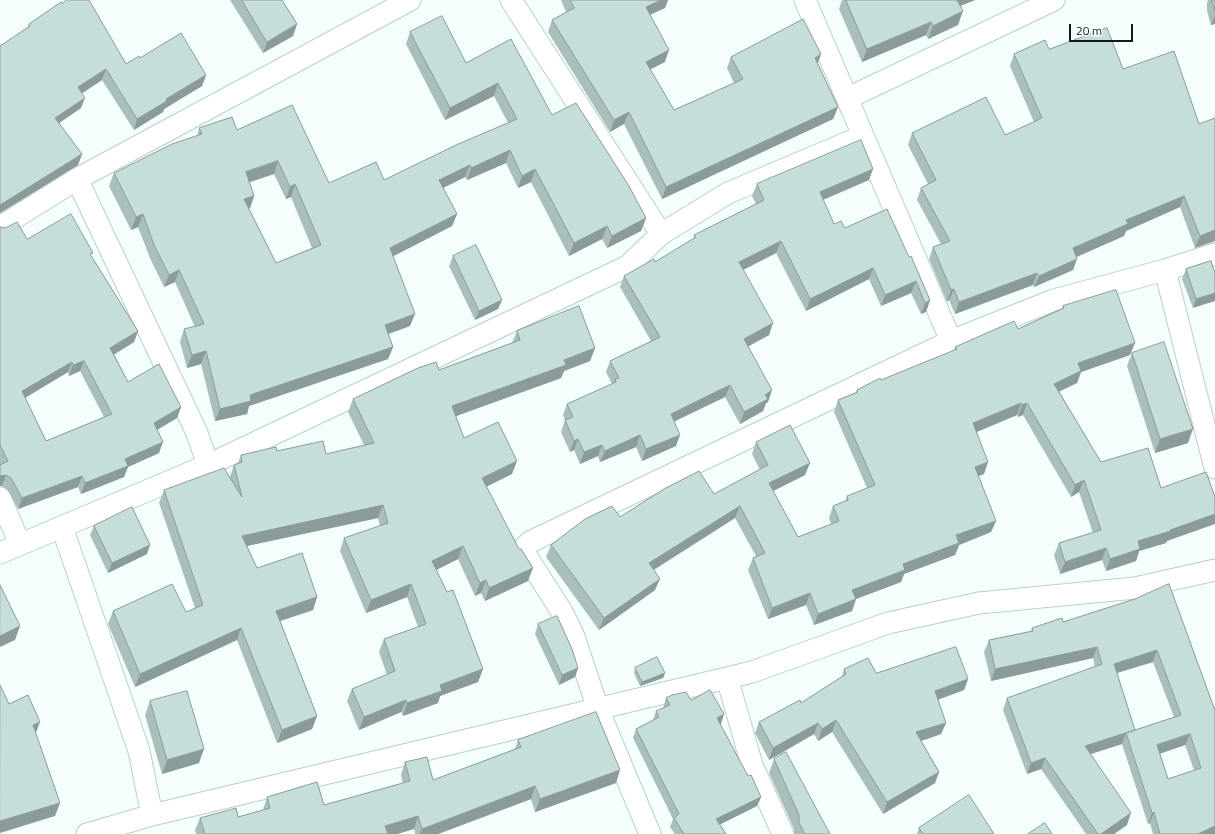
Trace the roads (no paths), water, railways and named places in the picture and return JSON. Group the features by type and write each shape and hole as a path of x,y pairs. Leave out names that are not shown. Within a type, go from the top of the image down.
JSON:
{"street":[{"path":"0,227 77,179 410,0"},
{"path":"511,0 661,234"},
{"path":"805,0 951,340"},
{"path":"848,98 1054,0"},
{"path":"0,553 208,465 628,266 661,234 728,192 863,136"},
{"path":"77,179 197,433 208,465"},
{"path":"650,834 598,708 573,634 562,612 527,557 524,548 530,542 951,340 1054,300 1165,270 1215,254"},
{"path":"1165,270 1215,468"},
{"path":"0,498 20,544"},
{"path":"62,527 139,751 152,815"},
{"path":"87,834 152,815 752,672 888,623 978,603 1135,588 1215,570"},
{"path":"727,678 752,765 783,834"}]}
